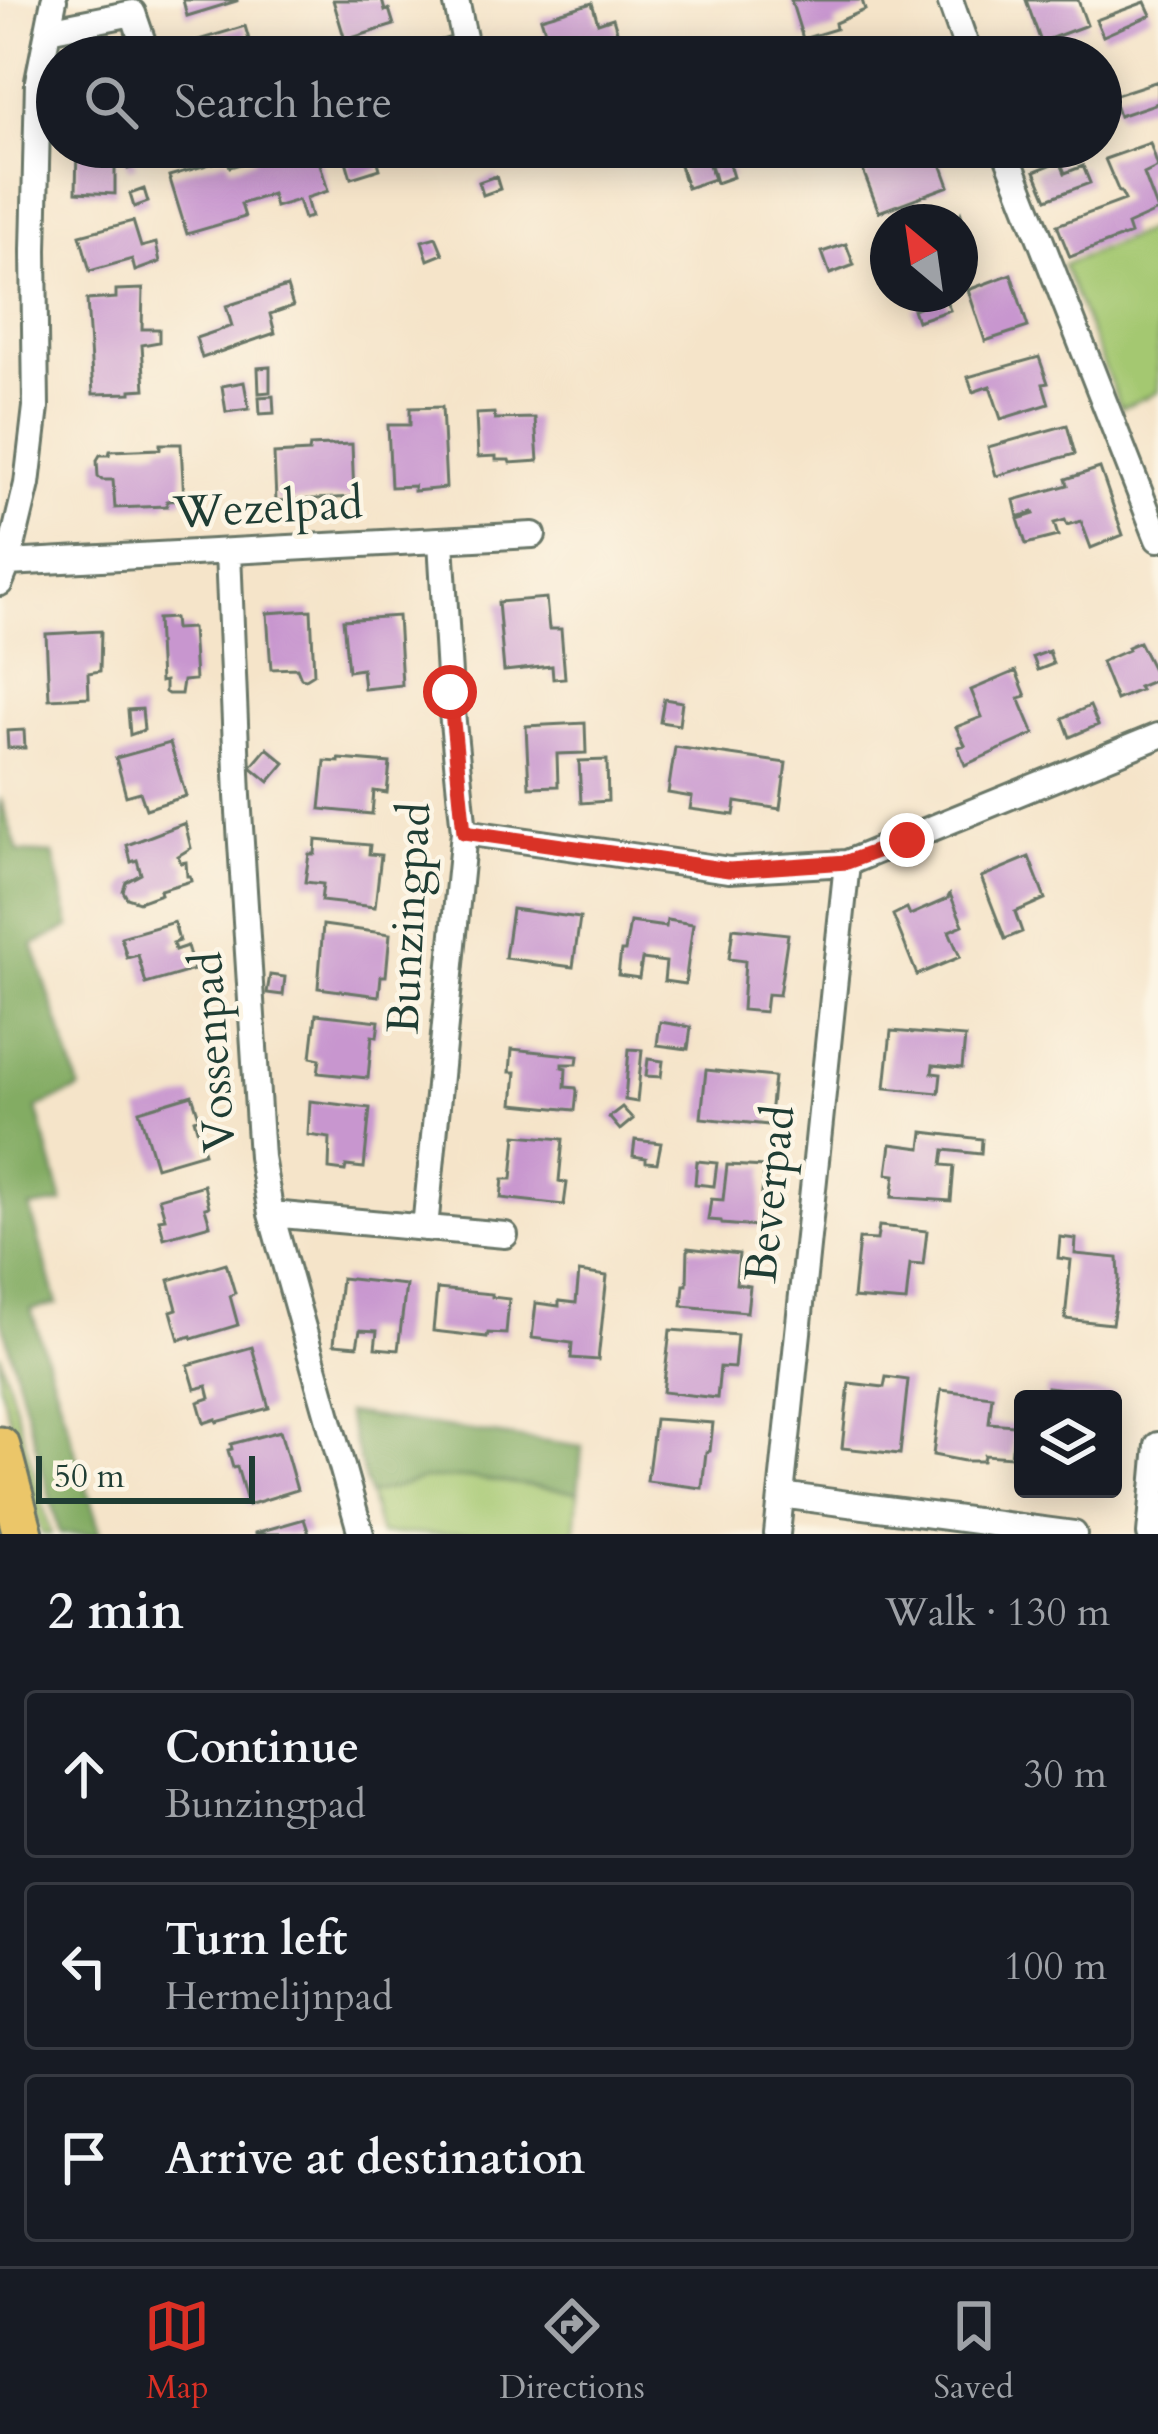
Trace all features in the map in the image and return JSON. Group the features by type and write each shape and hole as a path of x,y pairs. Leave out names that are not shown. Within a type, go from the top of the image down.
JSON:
{"main road":[{"path":"0,1447 23,1534"}],"street":[{"path":"47,36 54,0"},
{"path":"456,0 464,36"},
{"path":"950,0 963,36"},
{"path":"48,30 133,13 141,36"},
{"path":"4,573 26,484 36,407 36,166"},
{"path":"1012,168 1158,539"},
{"name":"Wezelpad","path":"4,573 228,552 532,535"},
{"name":"Bunzingpad","path":"425,1228 464,832 441,541"},
{"name":"Vossenpad","path":"228,552 261,1157 271,1214 361,1534"},
{"path":"464,832 729,870 847,862 1158,736"},
{"name":"Beverpad","path":"777,1534 847,862"},
{"path":"271,1214 505,1235"},
{"path":"1150,1534 1158,1445"},
{"path":"782,1495 1074,1534"}],"green space":[{"path":"1158,226 1158,392 1121,408 1063,265"},
{"path":"0,798 18,852 53,854 70,927 33,945 80,1089 37,1108 63,1203 30,1208 57,1304 31,1309 101,1534 60,1534 0,1314"},
{"path":"0,1354 51,1534 42,1534 0,1384"},
{"path":"346,1413 582,1447 578,1492 472,1478 423,1479 369,1495"},
{"path":"472,1478 578,1492 575,1534 380,1534 369,1495 423,1479"}],"building":[{"path":"183,0 237,0 237,1 187,16"},
{"path":"333,0 382,0 385,11 389,9 394,25 344,36"},
{"path":"791,0 862,0 865,10 835,23 836,29 802,36"},
{"path":"1026,0 1078,0 1087,25 1057,36 1039,36"},
{"path":"1145,2 1151,15 1103,36 1096,20"},
{"path":"592,3 598,23 613,18 619,36 547,36 541,18"},
{"path":"245,26 248,36 212,36"},
{"path":"1158,81 1158,103 1122,115 1122,93"},
{"path":"1150,143 1158,167 1144,174 1158,211 1127,225 1130,234 1070,257 1057,225 1125,200 1109,168 1122,168 1122,153"},
{"path":"77,168 115,168 115,194 76,192"},
{"path":"196,168 321,168 328,191 306,198 311,217 304,219 298,200 275,207 272,194 241,204 245,217 187,234 169,176"},
{"path":"348,168 380,168 380,169 351,178"},
{"path":"681,168 710,168 714,179 687,188"},
{"path":"712,168 730,168 733,177 716,183"},
{"path":"862,168 943,168 949,186 901,204 876,204"},
{"path":"1063,168 1065,173 1084,168 1090,183 1047,199 1035,171"},
{"path":"496,176 500,189 483,195 479,182"},
{"path":"144,189 148,202 134,207 130,194"},
{"path":"133,221 141,247 156,243 160,262 135,271 132,259 90,271 80,235"},
{"path":"436,237 443,254 428,260 422,241"},
{"path":"846,244 854,265 830,274 822,252"},
{"path":"1011,274 1028,327 985,341 975,312 978,286"},
{"path":"287,287 293,306 270,314 275,333 202,358 196,338 232,326 226,306"},
{"path":"143,289 142,329 159,329 159,342 142,345 145,389 93,394 87,300 116,298 116,290"},
{"path":"914,312 944,312 917,321"},
{"path":"1039,357 1049,404 1001,419 990,386 973,392 968,377"},
{"path":"270,367 270,392 259,393 258,368"},
{"path":"244,382 249,409 226,412 222,386"},
{"path":"273,396 274,413 260,414 259,397"},
{"path":"442,407 446,488 391,487 388,425 410,425 410,408"},
{"path":"494,413 495,419 535,418 538,461 510,463 496,456 478,457 476,414"},
{"path":"1067,425 1075,454 996,476 988,447"},
{"path":"160,444 181,444 184,500 167,501 167,506 115,508 113,480 98,477 100,455 160,449"},
{"path":"352,444 354,497 276,501 274,454"},
{"path":"1100,468 1123,535 1091,548 1081,521 1067,525 1065,520 1054,523 1058,536 1026,544 1018,519 1034,514 1018,517 1014,500 1068,485 1066,479"},
{"path":"546,598 549,629 561,629 565,678 553,679 552,666 504,671 498,602"},
{"path":"311,610 314,674 306,679 297,668 271,669 267,613"},
{"path":"398,616 402,685 364,689 362,669 348,671 343,620"},
{"path":"174,618 175,629 192,628 195,680 183,681 181,694 168,694 165,681 160,682 157,619"},
{"path":"101,631 100,671 88,673 89,697 49,699 46,634"},
{"path":"1139,642 1158,679 1116,700 1101,662"},
{"path":"1049,651 1053,664 1038,670 1033,657"},
{"path":"1016,671 1026,696 1019,698 1034,734 965,765 958,747 965,745 956,727 982,717 971,690"},
{"path":"664,699 682,702 679,725 660,722"},
{"path":"1090,706 1098,725 1070,737 1063,718"},
{"path":"142,709 144,730 130,735 128,710"},
{"path":"585,723 586,753 557,754 558,786 529,787 526,726"},
{"path":"24,730 25,748 8,748 7,731"},
{"path":"170,743 186,796 146,809 140,792 126,796 116,758"},
{"path":"675,747 786,763 780,809 736,802 734,815 690,809 692,797 668,793"},
{"path":"267,748 285,763 269,782 251,767"},
{"path":"607,760 608,801 581,803 579,761"},
{"path":"325,761 390,763 387,793 374,791 372,814 320,809"},
{"path":"185,823 191,848 178,856 181,863 186,862 191,881 139,902 127,898 126,882 141,874 137,860 131,862 127,845"},
{"path":"316,840 370,845 369,854 381,855 375,907 321,901 323,884 305,882"},
{"path":"1029,857 1045,899 1015,912 1022,932 1005,939 981,877"},
{"path":"950,894 963,925 949,931 960,957 917,975 893,915 907,908 910,915"},
{"path":"512,909 580,918 573,967 505,958"},
{"path":"667,920 693,924 685,984 664,981 666,962 642,959 639,978 618,975 630,922 666,927"},
{"path":"174,922 179,941 173,943 175,950 187,946 194,970 146,984 138,955 127,958 121,937"},
{"path":"323,925 390,934 379,996 318,988"},
{"path":"733,928 788,934 779,995 767,994 765,1012 742,1010 745,961 729,959"},
{"path":"270,975 285,977 283,995 267,993"},
{"path":"316,1014 379,1021 377,1037 372,1036 368,1078 318,1073 320,1059 311,1057"},
{"path":"660,1022 691,1027 688,1049 657,1045"},
{"path":"891,1031 965,1037 962,1068 933,1065 932,1073 941,1074 939,1093 885,1088"},
{"path":"512,1049 578,1056 577,1064 562,1064 565,1087 577,1091 575,1110 513,1104"},
{"path":"629,1049 642,1050 637,1102 625,1100"},
{"path":"648,1059 663,1061 661,1077 646,1076"},
{"path":"706,1070 774,1077 769,1125 701,1118"},
{"path":"192,1095 204,1153 156,1167 139,1111"},
{"path":"310,1101 370,1108 364,1168 329,1169 330,1138 308,1135"},
{"path":"622,1107 633,1119 620,1130 609,1117"},
{"path":"923,1132 982,1139 981,1154 944,1150 942,1165 954,1166 951,1201 892,1197 895,1175 887,1174 891,1144 921,1148"},
{"path":"516,1135 563,1139 559,1181 567,1183 564,1205 501,1198 503,1179 512,1179"},
{"path":"635,1140 661,1143 657,1163 633,1156"},
{"path":"697,1161 717,1163 714,1186 695,1184"},
{"path":"727,1165 765,1167 758,1227 708,1220 711,1199 723,1200"},
{"path":"204,1185 210,1225 164,1238 159,1198"},
{"path":"879,1226 927,1231 923,1265 910,1264 906,1302 853,1298 859,1239 877,1240"},
{"path":"1060,1237 1076,1239 1075,1254 1118,1258 1112,1324 1065,1319 1071,1260 1058,1258"},
{"path":"688,1248 739,1254 736,1284 750,1286 747,1312 682,1306"},
{"path":"226,1263 238,1325 179,1340 169,1280"},
{"path":"579,1272 607,1276 598,1360 571,1358 572,1343 532,1338 536,1303 576,1303"},
{"path":"341,1278 406,1285 398,1350 375,1348 377,1331 360,1330 357,1346 334,1344"},
{"path":"437,1289 509,1299 506,1334 488,1333 487,1337 433,1331"},
{"path":"670,1330 737,1335 734,1368 720,1367 717,1398 663,1392"},
{"path":"252,1347 269,1408 204,1423 198,1402 210,1398 207,1386 195,1389 188,1365"},
{"path":"886,1377 908,1380 900,1454 842,1448 849,1383 884,1387"},
{"path":"941,1390 992,1396 989,1423 1014,1425 1011,1457 984,1455 983,1461 964,1461 933,1455"},
{"path":"655,1419 713,1423 702,1488 647,1481"},
{"path":"280,1431 297,1490 248,1505 228,1450 231,1444"},
{"path":"304,1519 309,1534 255,1534 255,1533"}],"route":[{"path":"450,692 464,832 729,870 847,862 907,840"}]}
